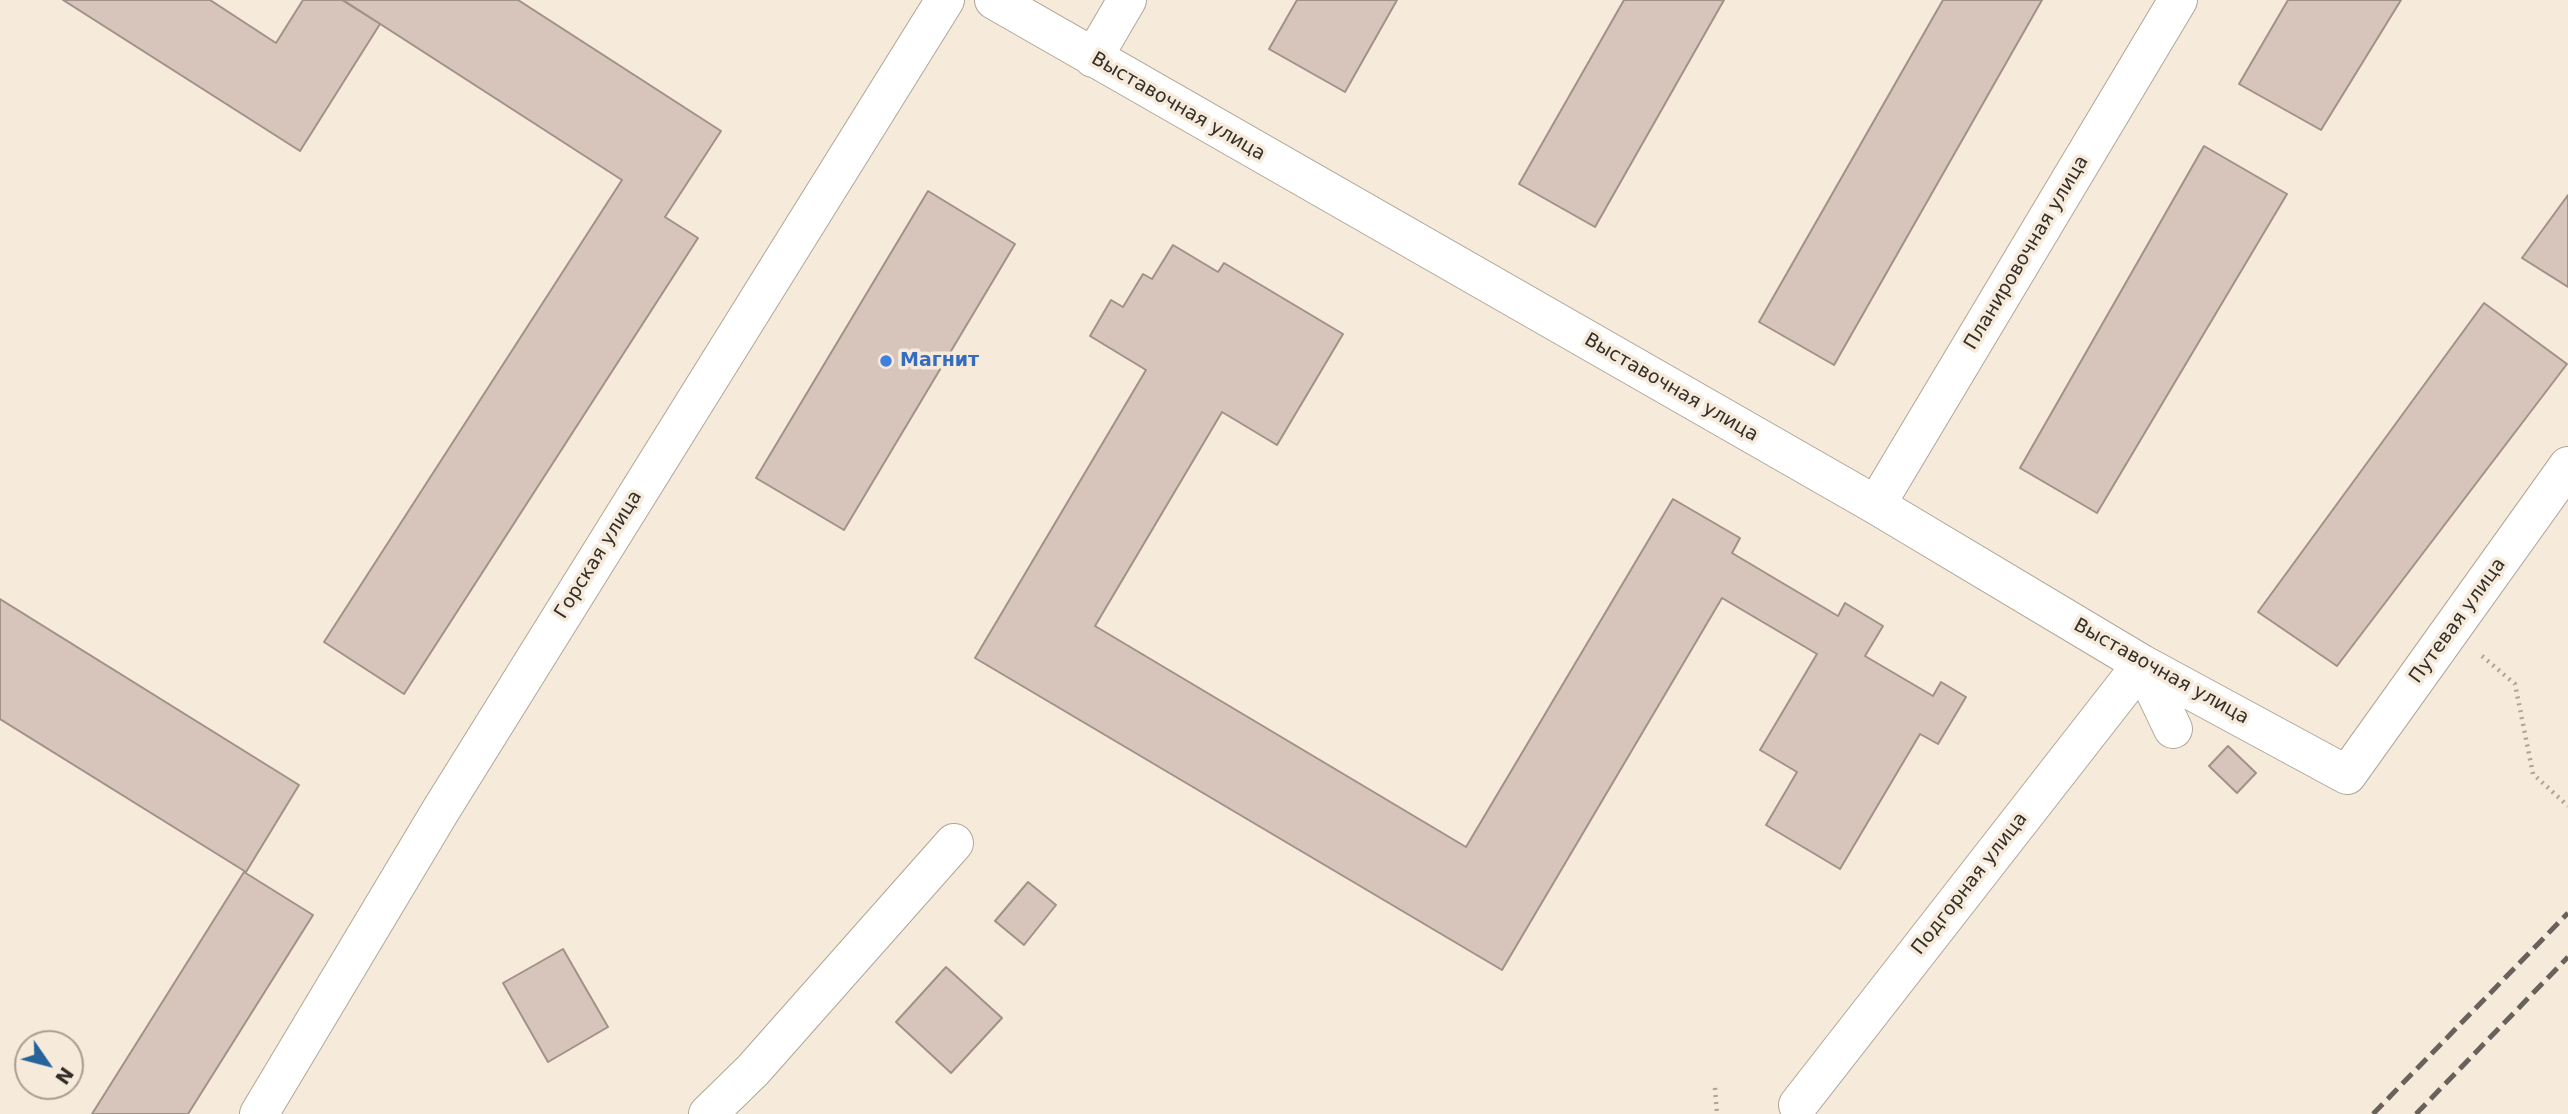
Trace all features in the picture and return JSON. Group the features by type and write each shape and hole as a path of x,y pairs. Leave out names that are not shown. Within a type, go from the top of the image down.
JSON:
{"street":[{"name":"Горская улица","path":"259,1114 441,810 946,0"},
{"name":"Выставочная улица","path":"994,0 1876,505 2142,664 2347,775"},
{"path":"1093,58 1127,0"},
{"name":"Планировочная улица","path":"1876,505 2178,0"},
{"name":"Путевая улица","path":"2347,775 2568,466"},
{"path":"2142,664 2173,729"},
{"name":"Подгорная улица","path":"1798,1105 2142,664"},
{"path":"708,1114 753,1070 954,844"}],"path":[{"path":"2452,630 2515,684 2533,774 2568,806"},
{"path":"1715,1087 1717,1114"}],"building":[{"path":"63,0 210,0 276,43 303,0 342,0 380,24 300,151"},
{"path":"343,0 518,0 721,131 665,217 698,238 404,694 324,642 622,180"},
{"path":"1297,0 1397,0 1345,92 1269,49"},
{"path":"1624,0 1724,0 1595,227 1519,184"},
{"path":"1943,0 2042,0 1834,365 1759,322"},
{"path":"2288,0 2401,0 2321,130 2239,84"},
{"path":"2204,146 2287,194 2097,513 2020,468"},
{"name":"Магнит","path":"928,191 1015,244 844,530 756,478"},
{"path":"2568,195 2568,287 2522,258"},
{"path":"1173,245 1218,272 1224,263 1343,334 1277,445 1222,412 1095,626 1466,847 1673,499 1740,538 1732,553 1838,616 1845,603 1883,626 1865,656 1933,696 1941,682 1966,697 1938,744 1920,734 1840,869 1766,825 1797,772 1760,750 1817,654 1722,598 1502,970 975,658 1146,370 1090,336 1111,300 1123,307 1143,274 1152,279"},
{"path":"2484,303 2567,364 2337,666 2258,612"},
{"path":"0,599 299,785 246,872 0,719"},
{"path":"2228,746 2256,773 2237,793 2209,766"},
{"path":"244,872 313,915 188,1114 92,1114"},
{"path":"1028,882 1056,905 1024,945 995,921"},
{"path":"563,949 608,1027 548,1062 503,983"},
{"path":"946,967 1002,1018 951,1073 896,1022"}],"railway":[{"path":"2373,1114 2568,913"},
{"path":"2416,1114 2568,957"}],"place":[{"name":"Магнит","path":"886,361"}]}
